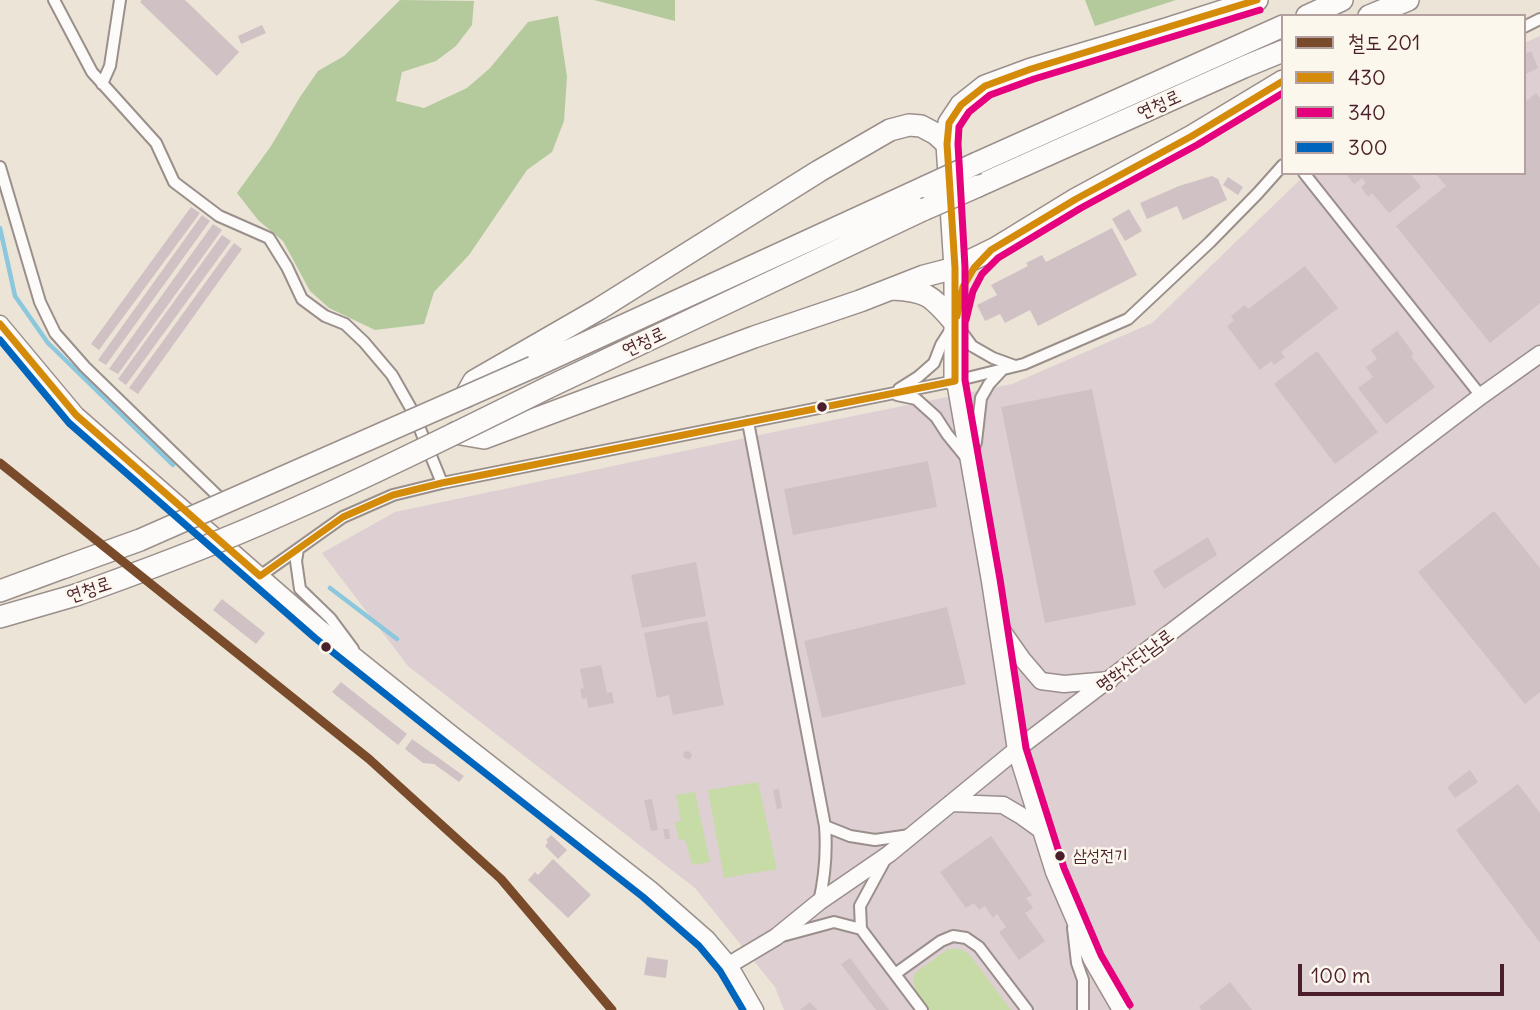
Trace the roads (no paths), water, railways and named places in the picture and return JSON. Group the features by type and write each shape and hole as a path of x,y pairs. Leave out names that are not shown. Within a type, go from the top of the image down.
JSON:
{"highway":[{"path":"956,381 955,268 947,144 949,123 961,105 985,86 1031,69 1257,0"},
{"path":"1311,14 1342,0"},
{"path":"1374,14 1408,0"},
{"path":"1399,14 1420,0"},
{"name":"연청로","path":"0,591 140,540 225,503 465,397 529,360 925,187 1281,27"},
{"name":"연청로","path":"0,617 148,570 259,525 925,209 1281,52"},
{"path":"455,433 484,438 754,337 924,276 955,268 1192,136 1281,82"},
{"path":"529,360 599,309 819,171 890,131 909,125 921,126 947,144"},
{"path":"955,323 963,287 974,268 991,250"},
{"path":"890,289 915,290 934,299 955,323"}],"street":[{"path":"54,0 92,72 156,142 174,182 219,216 269,238 302,299 325,316 345,324 392,375 413,412 442,484"},
{"path":"102,84 110,66 120,0"},
{"path":"0,167 40,302 55,333 85,368 225,503"},
{"path":"260,576 343,517 393,495 956,381 1015,366 1086,338 1128,319 1210,242 1281,167"},
{"path":"1306,175 1481,397"},
{"path":"890,394 918,377 934,363 941,345 955,323 972,346 1015,366"},
{"path":"0,324 76,415 260,576 363,663 650,889 707,939 729,965 755,1010"},
{"name":"명학산단남로","path":"729,965 776,937 820,902 889,854 1016,750 1540,354"},
{"path":"969,461 976,442 981,398 1003,369"},
{"path":"956,381 1016,750 1054,872 1092,960 1121,1010"},
{"path":"890,394 916,399 936,417 969,461"},
{"path":"748,422 825,826 827,851 820,902"},
{"path":"298,549 296,561 300,589 330,618 363,663"},
{"path":"997,623 1041,681 1065,684 1110,680"},
{"path":"951,803 1003,805 1041,830"},
{"path":"825,826 850,836 876,840 913,834"},
{"path":"889,854 860,906 861,929 922,1010"},
{"path":"1072,914 1077,963 1083,980 1083,1010"},
{"path":"776,937 834,922 861,929"},
{"path":"895,974 941,941 953,936 966,938 979,947 1027,1010"}],"waterway":[{"path":"0,228 15,296 48,343 173,465"},
{"path":"330,588 397,639"}],"rail line":[{"name":"201","path":"0,463 369,759 501,879 612,1010"}],"place":[{"name":"삼성전기","path":"1060,856"}]}
